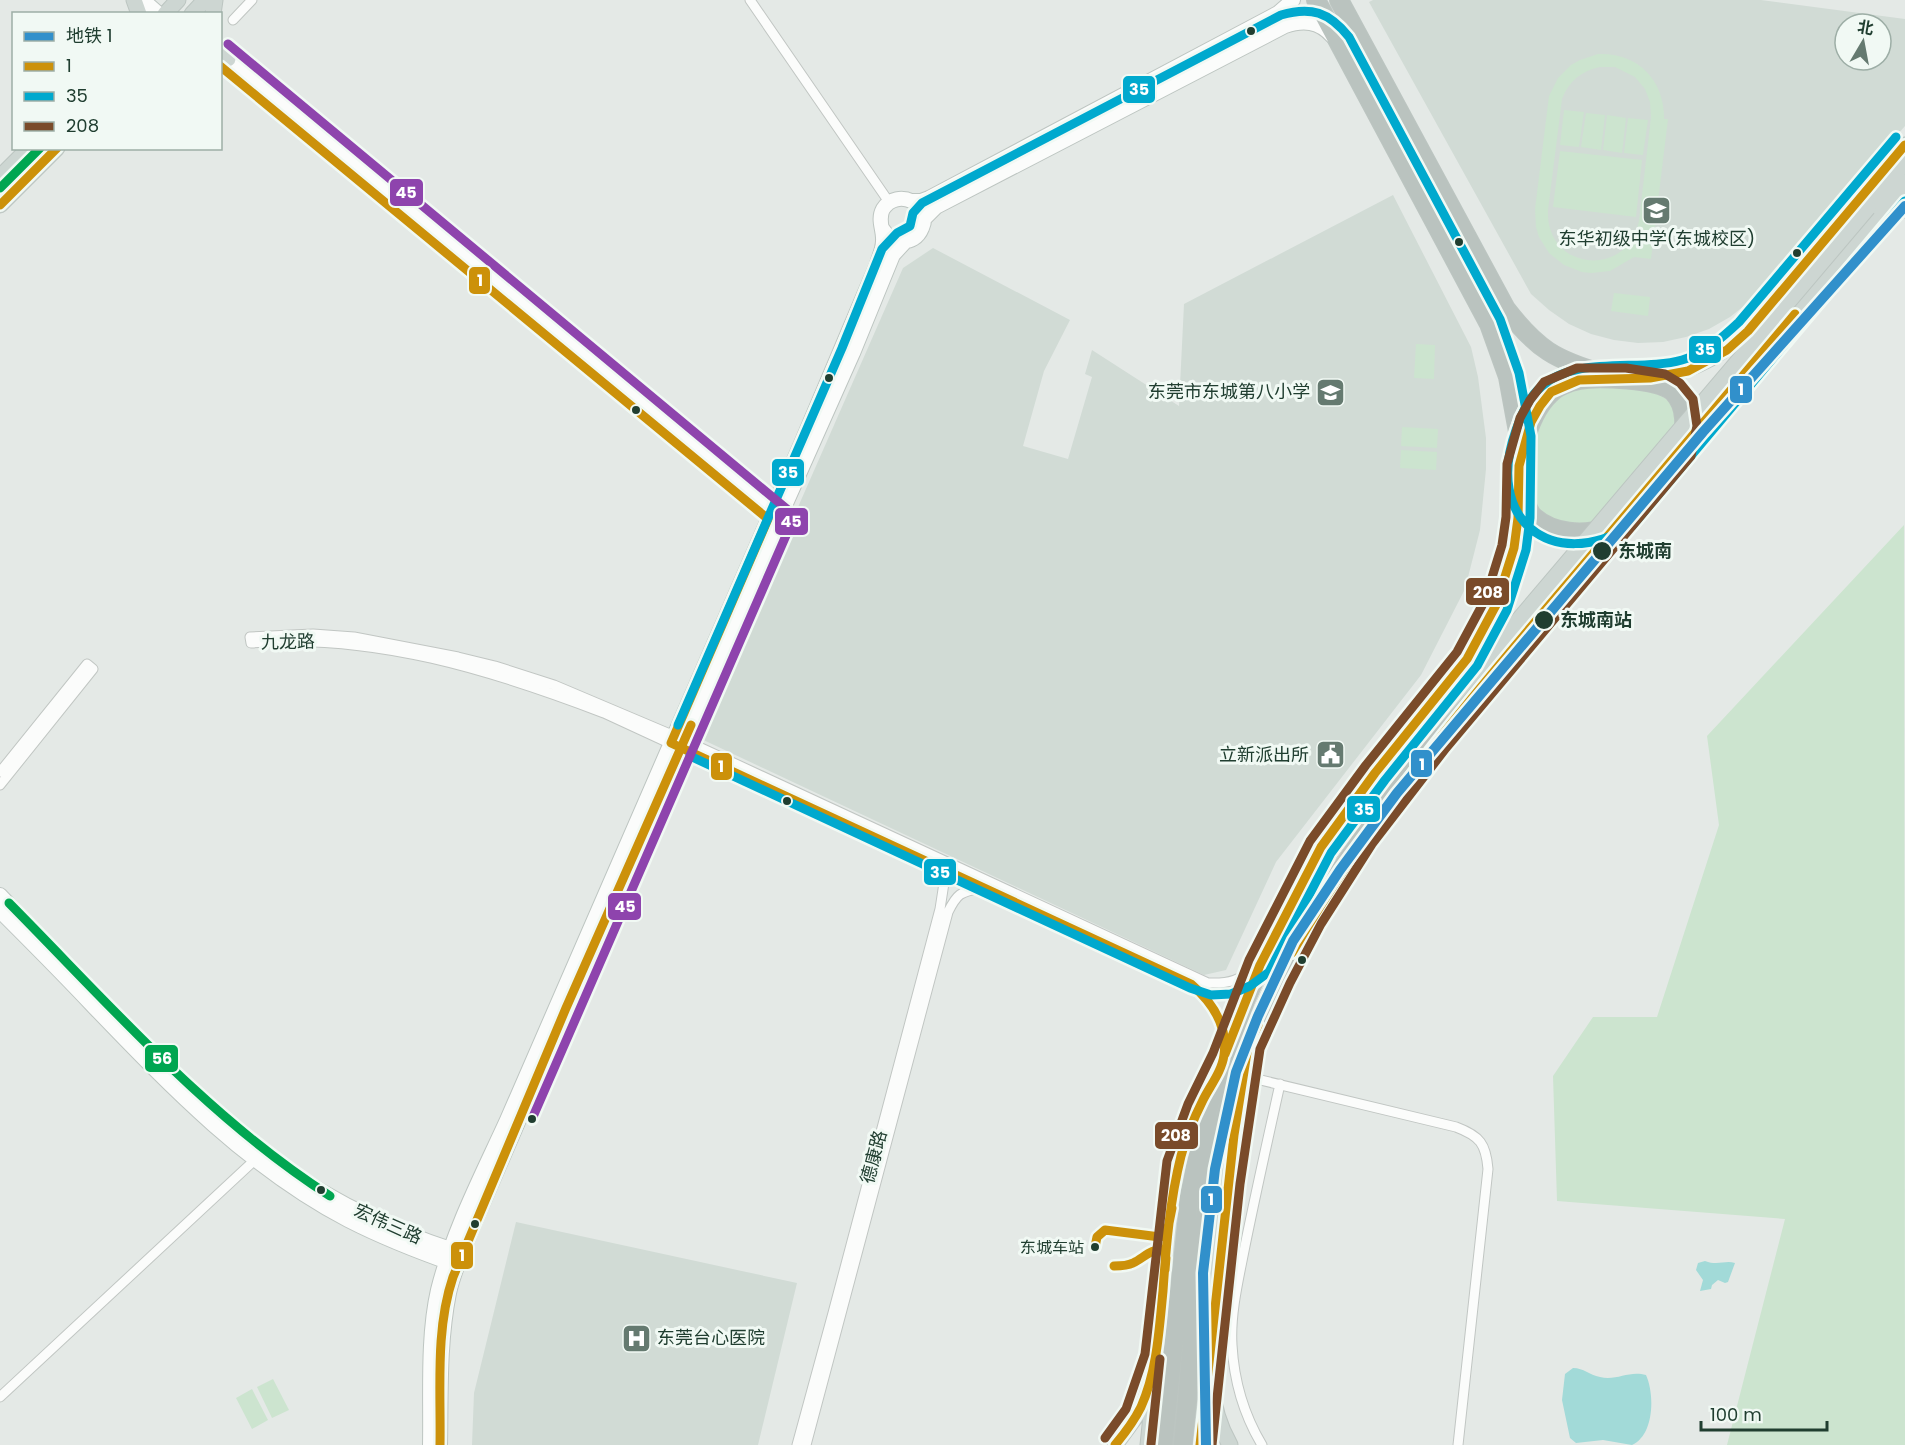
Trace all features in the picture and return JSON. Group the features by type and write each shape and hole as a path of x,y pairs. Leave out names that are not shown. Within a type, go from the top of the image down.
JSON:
{"highway":[{"path":"1163,1445 1189,1196 1205,1120 1224,1058 1260,965 1321,848 1375,773 1467,659 1481,635 1496,605 1514,548 1518,518 1519,436 1508,377 1489,324 1316,0"},
{"path":"1183,1445 1208,1200 1226,1113 1248,1046 1279,978 1311,918 1362,837 1437,740 1681,449 1685,425 1681,402 1661,385 1626,380 1580,367 1540,347 1523,331 1506,309 1340,0"},
{"path":"1519,466 1531,422 1551,392 1579,380 1626,380"},
{"path":"1520,488 1533,516 1556,530 1579,532 1603,529 1624,518"}],"main road":[{"path":"143,0 167,8"},
{"path":"194,12 205,0"},
{"path":"440,1445 442,1347 459,1224 677,742 774,519 877,264 884,240 881,214 889,202 903,198 921,201 929,198 1278,13 1293,0"},
{"path":"924,219 936,207 1285,26 1304,22 1318,24 1338,43"},
{"path":"222,60 774,519"},
{"path":"1626,380 1688,371 1727,350 1748,331 1905,145"},
{"path":"0,177 27,150"},
{"path":"0,205 55,150"},
{"path":"1299,887 1330,853 1369,797 1905,162"},
{"path":"1681,449 1905,182"},
{"path":"774,519 853,353 893,255 905,242 918,236 922,230 924,219 921,209 913,201"},
{"path":"882,228 891,239 905,242"},
{"name":"宏伟三路","path":"0,895 182,1082 259,1156"},
{"name":"宏伟三路","path":"0,911 213,1126 259,1156 297,1175 352,1208 455,1257"},
{"path":"1200,1445 1228,1182 1248,1046"},
{"path":"1148,1445 1170,1227 1179,1163 1199,1108 1224,1058"},
{"path":"430,1445 434,1316 438,1290 455,1257"},
{"path":"1115,1445 1137,1415 1157,1357"},
{"path":"1209,1360 1213,1398 1230,1445"}],"street":[{"path":"233,20 252,0"},
{"path":"750,0 889,202"},
{"path":"1890,200 1905,213"},
{"name":"九龙路","path":"1224,1058 1224,1039 1216,1009 1204,994 1191,984 980,888 677,742 551,693 484,671 354,644 313,641 251,643 250,637 313,634 354,637 458,657 554,685 1208,983 1228,983 1243,977 1260,965"},
{"path":"0,772 90,667 0,785"},
{"name":"德康路","path":"797,1445 940,909 944,884 938,868"},
{"name":"德康路","path":"806,1445 948,912 955,897 980,888"},
{"path":"1244,1076 1456,1128 1479,1139 1486,1153 1488,1170 1458,1445"},
{"path":"1262,1445 1251,1427 1240,1398 1231,1343 1240,1271 1280,1084"},
{"path":"0,1397 259,1156"}],"shaded area":[{"name":"东华初级中学(东城校区)","path":"1373,0 1761,0 1852,12 1833,12 1833,72 1893,72 1893,17 1905,19 1905,126 1749,302 1730,317 1709,329 1686,337 1663,342 1638,343 1591,334 1569,324 1531,294 1369,2"},
{"path":"1393,195 1471,347 1478,377 1486,438 1486,469 1480,530 1465,589 1421,675 1276,862 1226,970 1204,975 697,737 903,268 933,248 1070,320 1044,371 1023,446 1068,459 1092,377 1085,374 1092,350 1179,406 1184,304"},
{"name":"东莞台心医院","path":"516,1222 797,1283 758,1445 472,1445 474,1393"}],"green space":[{"path":"1598,54 1625,58 1636,63 1654,81 1660,92 1664,119 1668,119 1651,259 1634,257 1610,271 1591,273 1564,265 1549,253 1539,237 1535,209 1549,96 1558,78 1571,65","holes":["1600,67 1615,67 1635,77 1645,89 1650,102 1651,117 1639,221 1632,240 1619,253 1604,259 1588,260 1572,255 1559,245 1551,230 1548,210 1562,99 1568,87 1581,74"]},
{"path":"1564,110 1584,112 1579,147 1560,145"},
{"path":"1586,113 1605,115 1601,150 1581,147"},
{"path":"1607,115 1626,118 1622,153 1603,150"},
{"path":"1628,118 1648,120 1643,155 1624,153"},
{"path":"1560,151 1642,160 1636,217 1553,207"},
{"path":"1614,293 1650,297 1648,316 1611,311"},
{"path":"1416,344 1435,345 1434,379 1414,378"},
{"path":"1579,386 1654,390 1670,402 1676,415 1679,436 1607,523 1565,526 1533,510 1529,443 1531,430 1542,408 1554,398"},
{"path":"1402,427 1438,429 1437,448 1401,446"},
{"path":"1401,450 1437,452 1436,470 1400,468"},
{"path":"1904,525 1905,1445 1727,1445 1785,1219 1557,1201 1553,1076 1593,1017 1657,1017 1719,825 1707,736"},
{"path":"273,1379 289,1410 272,1418 257,1387"},
{"path":"252,1389 268,1420 252,1429 236,1398"}],"water":[{"path":"1705,1261 1735,1263 1728,1282 1718,1280 1711,1289 1700,1291 1703,1280 1696,1270 1698,1263"},
{"path":"1573,1368 1606,1378 1634,1374 1646,1375 1651,1393 1651,1414 1645,1433 1639,1440 1632,1445 1603,1440 1576,1443 1570,1438 1562,1400 1565,1374"}],"metro line":[{"name":"1","path":"1206,1445 1203,1273 1215,1169 1236,1072 1258,1016 1293,941 1340,870 1397,793 1703,432 1905,206"}],"transit line":[{"name":"35","path":"678,725 842,348 882,249 897,233 910,226 913,213 922,203 1281,15 1301,11 1319,13 1342,29 1349,37 1500,319 1519,373 1531,436 1530,518 1526,550 1507,610 1477,666 1385,780 1331,853 1269,972 1250,986 1231,994 1211,995 1190,988 690,756"},
{"name":"45","path":"228,44 788,510 792,516 791,524 532,1119"},
{"name":"1","path":"222,68 768,519 671,743 1191,984 1212,1007 1223,1034 1225,1044 1223,1061 1190,1128 1177,1173 1151,1379 1141,1407 1115,1445"},
{"name":"35","path":"1896,137 1739,322 1713,344 1698,354 1682,360 1571,371 1555,377 1536,391 1516,430 1508,461 1509,489 1517,512 1531,529 1551,540 1575,544 1602,539 1632,526 1905,201"},
{"name":"1","path":"1225,1054 1260,965 1321,847 1375,773 1467,659 1496,605 1514,548 1518,518 1519,466 1531,422 1540,406 1551,392 1579,380 1650,378 1688,371 1727,350 1748,331 1905,145"},
{"name":"56","path":"0,188 38,150"},
{"name":"1","path":"0,205 55,150"},
{"name":"1","path":"1292,953 1356,852 1461,711 1795,314"},
{"name":"208","path":"1105,1438 1126,1409 1145,1354 1167,1161 1188,1104 1213,1053 1249,960 1310,841 1366,765 1457,652 1485,600 1502,545 1506,517 1507,464 1520,418 1544,382 1577,368 1626,368 1665,374 1680,383 1693,399 1697,426 1691,456 1446,748 1372,844 1321,924 1290,983 1260,1049 1240,1184 1212,1445"},
{"name":"1","path":"440,1445 441,1339 447,1297 453,1277 566,1008 691,725"},
{"name":"56","path":"9,903 201,1096 285,1165 330,1196"},
{"name":"1","path":"1200,1445 1234,1135 1248,1046 1258,1025"},
{"name":"1","path":"1095,1247 1097,1237 1105,1230 1160,1237 1168,1228 1172,1208"},
{"name":"1","path":"1114,1266 1128,1265 1151,1252 1164,1250 1165,1270"},
{"name":"208","path":"1151,1444 1160,1359"}],"place":[{"name":"东华初级中学(东城校区)","path":"1657,210"},
{"name":"东莞市东城第八小学","path":"1331,392"},
{"name":"东城南","path":"1602,551"},
{"name":"东城南站","path":"1544,620"},
{"name":"立新派出所","path":"1330,755"},
{"name":"东城车站","path":"1095,1247"},
{"name":"东莞台心医院","path":"636,1338"}]}
